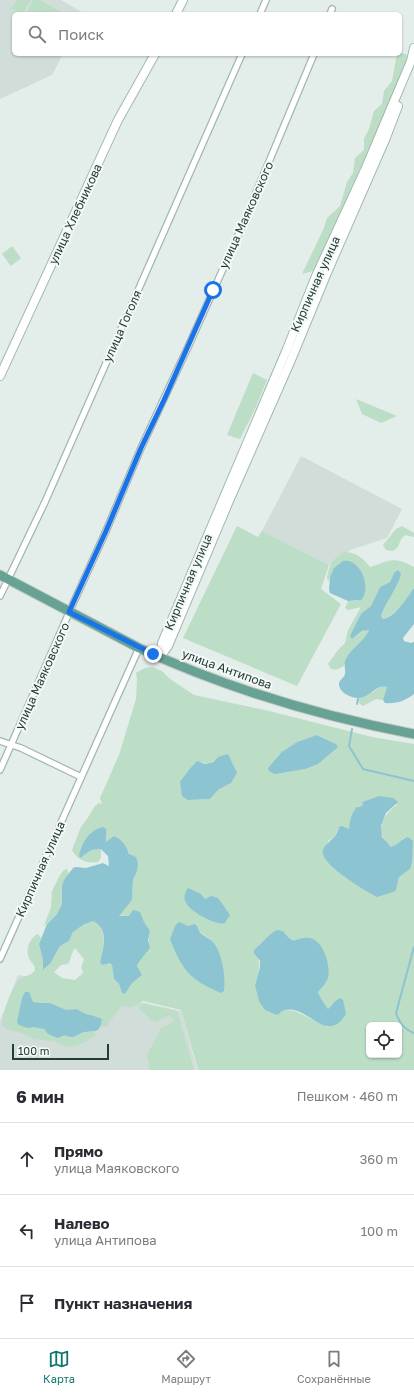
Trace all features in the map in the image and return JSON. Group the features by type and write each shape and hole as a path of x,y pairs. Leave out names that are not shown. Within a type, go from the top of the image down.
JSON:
{"main road":[{"name":"улица Антипова","path":"4,577 139,648 216,680 348,720 414,734"}],"street":[{"path":"177,12 183,0"},
{"path":"261,12 266,0"},
{"name":"Кирпичная улица","path":"160,657 162,643 287,349 316,276 365,170 412,61 414,48"},
{"name":"улица Хлебникова","path":"0,376 118,120 154,56"},
{"name":"улица Гоголя","path":"0,596 4,577 45,502 241,56"},
{"name":"улица Маяковского","path":"0,770 106,531 141,448 243,223 313,56"},
{"name":"Кирпичная улица","path":"160,657 168,646 228,501 385,140 414,68"},
{"name":"Кирпичная улица","path":"0,959 139,648"},
{"path":"0,741 11,746 21,748 81,777"}],"shaded area":[{"path":"0,0 61,0 82,12 12,12 12,56 62,56 52,75 0,99"},
{"path":"301,456 402,509 387,538 350,550 333,567 262,531"},
{"path":"18,975 181,1011 197,1070 0,1070 0,1021"}],"green space":[{"path":"17,0 31,0 23,12 18,12 11,8"},
{"path":"33,0 40,0 61,12 27,12"},
{"path":"402,53 406,54 408,59 316,270 302,274 324,228 327,218 340,206 347,182 353,173 355,158 364,150 364,139 369,129 374,111 382,104 384,91 392,81 397,56 402,56"},
{"path":"12,246 21,258 11,266 2,254"},
{"path":"253,373 267,380 240,439 227,435"},
{"path":"356,399 397,416 381,423 362,414"},
{"path":"237,526 258,537 262,531 329,565 321,589 341,604 297,686 183,638"},
{"path":"402,526 414,533 414,537 405,535 395,550 386,550 383,545 396,529"},
{"path":"345,552 359,556 370,567 382,562 397,560 414,567 414,587 410,596 401,606 383,619 381,616 389,598 394,573 390,582 380,587 371,606 361,615 352,639 363,631 369,630 363,640 349,655 344,666 338,669 331,669 328,664 345,643 348,630 361,607 348,610 345,608 348,601 358,601 330,577 329,581 327,579 329,570 334,560"},
{"path":"152,667 162,671 170,679 194,695 269,711 372,737 414,744 414,1070 198,1070 181,1010 143,1001 132,1007 121,1006 106,1027 101,1026 102,1019 83,1013 77,1009 66,1010 50,1003 33,1002 29,992 28,1028 40,1028 48,1034 73,1037 83,1032 93,1032 96,1035 79,1045 67,1047 54,1041 33,1039 21,1033 7,1029 2,1025 2,1020 12,992 19,981 35,970 28,955 28,948 33,938 38,934 41,938 39,944 44,970 50,964 60,946 69,941 73,932 83,925 93,921 101,929 104,940 100,963 103,965 110,963 112,965 114,979 119,984 122,993 125,994 132,983 141,975 137,966 140,959 147,953 150,931 143,923 132,917 118,916 132,900 133,880 138,864 131,856 124,843 120,840 114,836 106,842 105,839 91,850 101,849 101,858 98,862 86,862 80,859 72,850 81,827 95,806 99,803 102,804 100,798 119,755 136,699 136,673 145,668","holes":["318,735 336,744 268,768 297,742","218,757 231,783 218,790 210,799 188,800 197,762 211,762","379,796 397,805 384,819 381,828 381,833 391,847 394,847 404,838 410,869 399,877 396,890 347,879 326,860 328,841 334,837 339,827 349,829 363,805 362,802","201,894 205,899 203,917 185,902","197,927 216,946 220,954 223,970 170,936","283,931 289,938 295,940 310,938 327,981 317,992 328,1009 334,1005 337,999 328,1027 295,1011 285,1010 276,1015 255,985 259,963 254,950","75,948 84,959 81,968 83,971 82,974 75,980 62,978 54,972 61,965 68,964"]},
{"path":"384,686 388,686 383,700 376,699 363,706 360,704 358,699 365,697"},
{"path":"67,869 69,874 62,886 62,904 57,914 44,926 51,907 52,891 60,875"},
{"path":"144,1004 177,1011 194,1070 149,1070 147,1055 161,1028 173,1022 174,1019 168,1016 155,1022 153,1021 139,1010 140,1006"}],"water":[{"path":"343,561 349,561 355,564 363,575 365,589 361,600 348,601 330,593 330,577 334,568"},
{"path":"398,570 401,574 381,616 383,619 392,615 414,588 414,624 403,638 404,641 411,643 414,642 414,694 400,702 393,703 385,703 383,700 387,687 380,687 360,698 350,696 341,690 339,684 345,674 345,661 351,651 364,638 369,630 362,631 352,639 350,636 361,614 371,606 380,587 390,582 394,573"},
{"path":"317,735 336,744 338,747 318,764 305,769 275,774 269,771 268,768 282,752 297,742"},
{"path":"228,754 237,773 231,783 218,790 210,799 188,800 182,796 180,782 197,761 205,764 213,762 218,757"},
{"path":"379,796 393,798 398,802 386,813 381,826 382,837 391,847 408,837 413,841 412,862 410,869 399,877 396,890 377,897 335,869 324,856 323,850 335,836 339,827 342,826 349,829 352,815 357,807 363,805 362,802"},
{"path":"103,827 106,829 106,842 114,836 120,839 125,845 129,854 136,857 138,864 133,880 132,900 119,916 129,916 133,910 140,912 150,931 148,941 150,947 137,966 142,975 132,983 125,994 122,993 119,984 114,979 112,965 110,963 103,965 100,963 104,945 103,934 102,929 93,921 83,925 73,932 69,941 60,946 50,964 43,970 43,960 39,944 47,924 57,914 62,904 62,886 64,880 73,868 86,868 103,863 109,866 108,856 101,849 91,850 80,858 79,855 82,846 90,834 93,831"},
{"path":"188,888 201,894 205,899 211,896 218,898 230,915 225,923 210,920 198,914 189,907 185,901 185,893"},
{"path":"179,922 188,926 195,924 199,931 216,946 221,958 224,972 224,991 221,993 201,983 188,973 183,966 170,939 175,926"},
{"path":"277,930 283,931 293,940 310,938 319,943 325,954 329,972 327,981 318,992 328,1009 338,999 340,998 343,1000 346,1014 339,1023 331,1026 324,1025 293,1010 285,1010 277,1015 265,1010 259,1001 255,985 260,968 260,961 254,953 254,950 270,934"},
{"path":"25,992 29,992 33,1002 50,1003 66,1010 77,1009 83,1013 102,1019 100,1028 95,1031 81,1033 73,1037 65,1035 58,1038 48,1034 44,1029 34,1027 28,1028 19,1025 17,1022 22,998"}],"waterway":[{"path":"357,704 358,699"},
{"path":"352,729 349,746 363,769 414,781"},
{"path":"414,947 396,1013 403,1025 414,1033"}],"route":[{"path":"153,654 69,612 106,531 141,448 213,290"}]}
